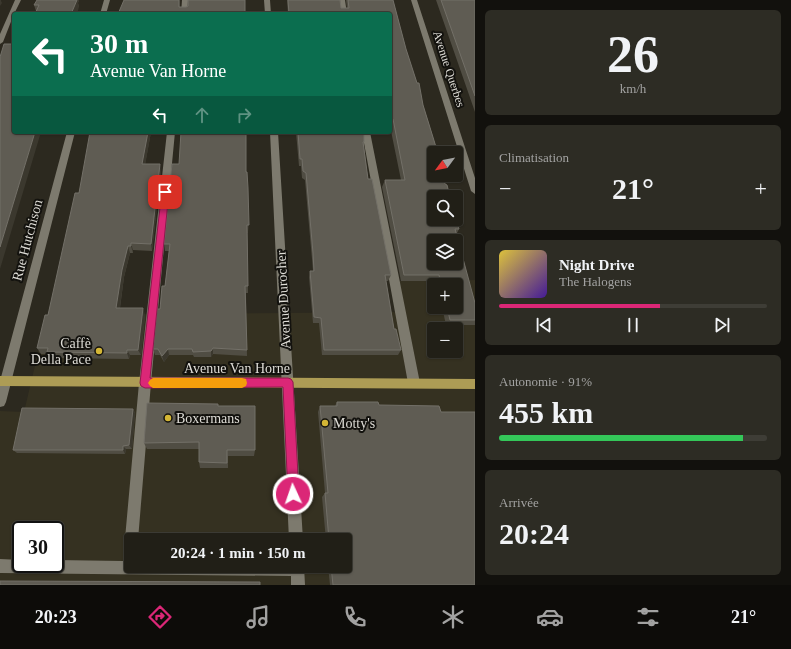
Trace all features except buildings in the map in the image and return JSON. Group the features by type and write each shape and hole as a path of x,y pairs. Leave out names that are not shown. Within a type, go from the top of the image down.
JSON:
{"main road":[{"name":"Avenue Van Horne","path":"2,381 475,384"}],"street":[{"path":"13,12 18,0"},
{"path":"104,12 107,0"},
{"path":"184,12 186,0"},
{"path":"267,0 268,12"},
{"path":"342,0 344,12"},
{"name":"Avenue Querbes","path":"414,0 475,191"},
{"path":"0,42 12,14"},
{"name":"Rue Hutchison","path":"0,402 2,381 70,134"},
{"path":"132,533 145,383 171,134"},
{"name":"Avenue Durocher","path":"274,134 296,533"},
{"path":"366,134 414,383"},
{"path":"0,566 124,568"},
{"path":"297,573 298,585"}],"shaded area":[{"path":"463,280 475,280 475,585 0,585 0,411 24,412 47,315 405,312 398,281 427,281 427,314 463,314"}],"slow traffic":[{"path":"153,383 242,383"}],"place":[{"name":"Caffè Della Pace","path":"99,351"},
{"name":"Boxermans","path":"168,418"},
{"name":"Motty's","path":"325,423"}],"route":[{"path":"165,192 145,383 288,382 293,494"}]}
